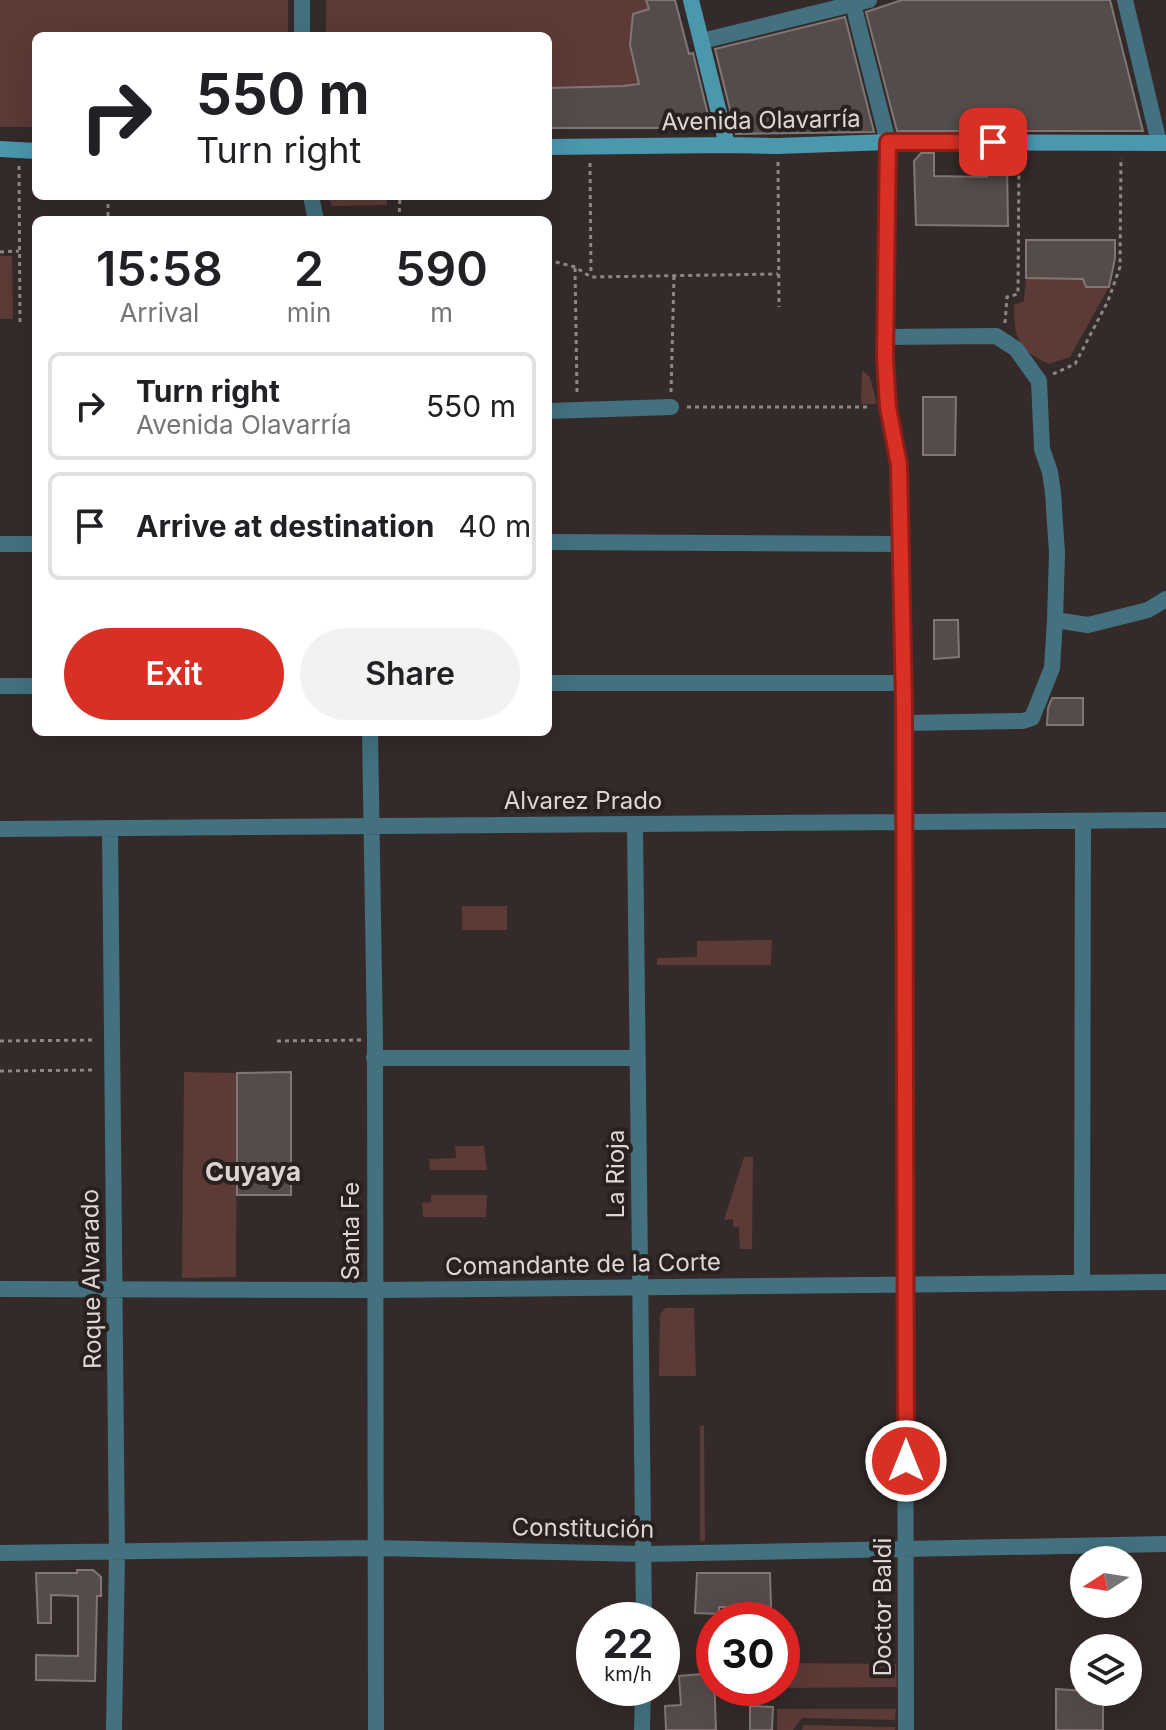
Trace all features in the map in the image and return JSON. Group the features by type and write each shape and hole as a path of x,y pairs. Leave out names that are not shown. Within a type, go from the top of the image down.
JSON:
{"street":[{"path":"302,0 302,32"},
{"path":"691,0 727,145"},
{"path":"1125,0 1163,143"},
{"path":"702,41 858,1"},
{"name":"Doctor Baldi","path":"858,1 888,142 885,337 888,407 899,465 904,723 906,1730"},
{"name":"Avenida Olavarría","path":"552,147 888,142 1163,143"},
{"path":"0,149 32,151"},
{"path":"885,337 996,336 1016,349 1039,381 1042,449 1050,472 1057,553 1052,668 1032,718 1023,721 904,723"},
{"path":"552,411 671,407"},
{"path":"552,542 901,544"},
{"path":"0,544 32,544"},
{"path":"1055,620 1088,625 1148,610 1166,599"},
{"path":"552,683 903,683"},
{"path":"0,686 32,686"},
{"name":"Santa Fe","path":"370,736 375,1040 376,1730"},
{"name":"Alvarez Prado","path":"0,829 1166,820"},
{"path":"1082,1282 1083,822"},
{"name":"La Rioja","path":"635,825 644,1602"},
{"name":"Roque Alvarado","path":"110,828 117,1554 114,1730"},
{"path":"374,1058 638,1058"},
{"name":"Comandante de la Corte","path":"0,1289 374,1290 1166,1282"},
{"name":"Constitución","path":"0,1553 117,1554 374,1548 645,1554 1166,1544"},
{"path":"642,1730 643,1706"}],"path":[{"path":"1039,381 1075,364 1108,301 1120,267 1120,142"},
{"path":"1005,341 1007,297 1018,294 1019,143"},
{"path":"778,146 779,307"},
{"path":"590,147 591,277"},
{"path":"19,150 20,326"},
{"path":"0,252 19,251"},
{"path":"552,261 575,267 591,277 778,274"},
{"path":"575,267 577,408"},
{"path":"674,276 671,407 888,407"},
{"path":"0,1041 112,1040"},
{"path":"277,1041 375,1040"},
{"path":"0,1071 112,1070"}],"shaded area":[{"path":"0,0 288,0 288,32 32,32 32,127 0,127"},
{"path":"326,0 675,0 633,14 630,45 639,83 623,86 552,88 552,32 326,32"},
{"path":"330,200 387,200 387,205 332,206"},
{"path":"0,256 12,256 13,319 0,319"},
{"path":"1026,278 1083,279 1109,287 1070,357 1049,364 1030,354 1020,342 1015,327 1014,305 1024,301"},
{"path":"862,370 870,377 877,404 861,404"},
{"path":"462,906 507,906 507,930 462,930"},
{"path":"772,940 771,965 657,965 657,958 697,957 697,941"},
{"path":"184,1072 237,1073 236,1277 182,1278"},
{"path":"455,1146 484,1146 487,1170 430,1170 429,1159 456,1158"},
{"path":"744,1157 753,1157 752,1249 740,1249 739,1227 733,1227 733,1219 724,1220"},
{"path":"431,1195 487,1195 486,1217 423,1217 422,1203 431,1202"},
{"path":"666,1308 694,1308 696,1376 659,1376 660,1314"},
{"path":"704,1425 705,1541 700,1542 700,1426"},
{"path":"800,1663 896,1664 897,1687 800,1688"},
{"path":"777,1709 896,1709 895,1720 802,1718 793,1730 777,1730"},
{"path":"804,1725 895,1727 895,1730 802,1730"}],"building":[{"path":"646,0 675,0 689,54 693,53 708,115 702,128 552,128 552,88 639,84 630,45 633,14 649,9"},
{"path":"902,0 1110,0 1143,131 897,131 866,12"},
{"path":"845,17 874,132 736,134 715,49"},
{"path":"921,153 934,153 934,176 987,177 987,153 995,153 1007,160 1008,226 916,225 914,161"},
{"path":"1026,240 1115,240 1109,287 1086,287 1083,279 1026,278"},
{"path":"923,397 956,397 955,455 923,455"},
{"path":"934,620 958,620 959,657 934,659"},
{"path":"1052,698 1083,698 1083,725 1047,725"},
{"path":"291,1072 291,1195 237,1195 237,1073"},
{"path":"77,1570 93,1570 101,1577 101,1596 97,1596 95,1681 36,1680 36,1655 78,1656 78,1596 51,1595 51,1623 38,1623 36,1573 77,1573"},
{"path":"697,1573 770,1573 771,1602 696,1602 695,1613"},
{"path":"696,1675 696,1706 715,1706 716,1730 666,1730 665,1706 681,1705 680,1676"},
{"path":"1056,1689 1070,1690 1070,1706 1103,1706 1103,1730 1056,1730"},
{"path":"750,1706 773,1707 772,1730 750,1730"}],"district":[{"name":"Cuyaya","path":"253,1171"}],"route":[{"path":"906,1461 904,703 899,465 888,407 885,357 888,142 993,142"}]}
